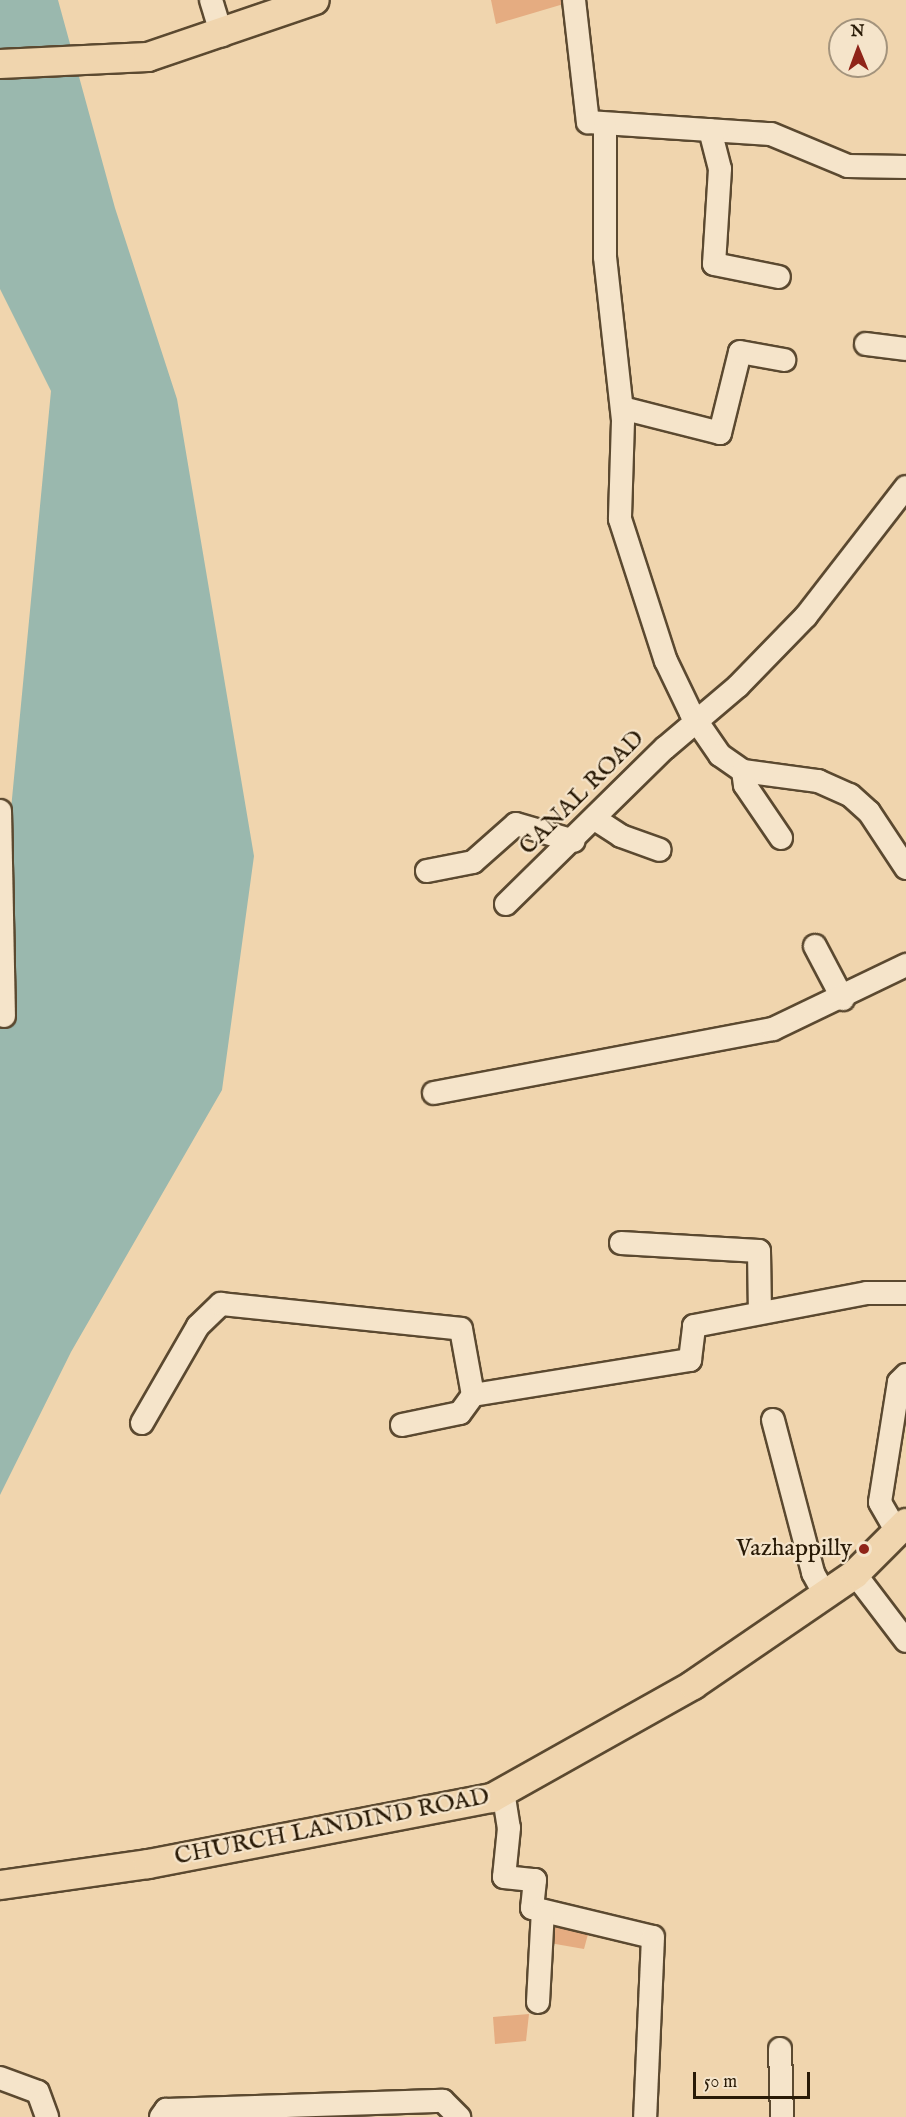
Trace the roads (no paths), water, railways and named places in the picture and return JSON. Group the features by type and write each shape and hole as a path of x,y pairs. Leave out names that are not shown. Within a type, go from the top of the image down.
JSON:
{"main road":[{"path":"0,64 148,57 222,35 315,0"},
{"name":"CHURCH LANDIND ROAD","path":"0,1885 148,1864 492,1798 693,1685 855,1574 902,1528"}],"street":[{"path":"211,0 222,35"},
{"path":"574,0 584,110 588,122 605,126 771,134 848,166 906,167"},
{"path":"605,126 605,257 622,408 623,540 666,661 696,722 720,755 743,771 837,787 869,812 906,868"},
{"path":"710,130 720,170 714,264 779,277"},
{"path":"866,344 906,349"},
{"path":"622,408 720,433 740,352 784,360"},
{"name":"CANAL ROAD","path":"506,904 806,616 899,513 906,487"},
{"path":"743,771 745,785 781,838"},
{"path":"0,811 4,1016"},
{"path":"595,819 621,836 660,850"},
{"path":"427,871 473,862 516,824 574,841"},
{"path":"815,946 843,999"},
{"path":"434,1093 773,1029 843,999 906,965"},
{"path":"621,1243 759,1251 760,1312"},
{"path":"402,1425 460,1413 473,1395 690,1360 694,1326 867,1293 906,1293"},
{"path":"142,1423 198,1326 221,1304 461,1329 473,1395"},
{"path":"902,1528 880,1502 899,1382 906,1375"},
{"path":"773,1420 813,1573 825,1595"},
{"path":"855,1574 906,1641"},
{"path":"504,1791 508,1828 504,1877 535,1880 532,1908 653,1937 645,2117"},
{"path":"538,2002 543,1911"},
{"path":"780,2049 782,2117"},
{"path":"0,2078 38,2092 46,2117"},
{"path":"161,2117 166,2110 443,2102 459,2117"}],"water":[{"path":"0,0 58,0 115,208 177,399 254,856 222,1090 71,1352 0,1495 0,924 51,391 0,289"}],"place":[{"name":"Vazhappilly","path":"864,1549"}]}
